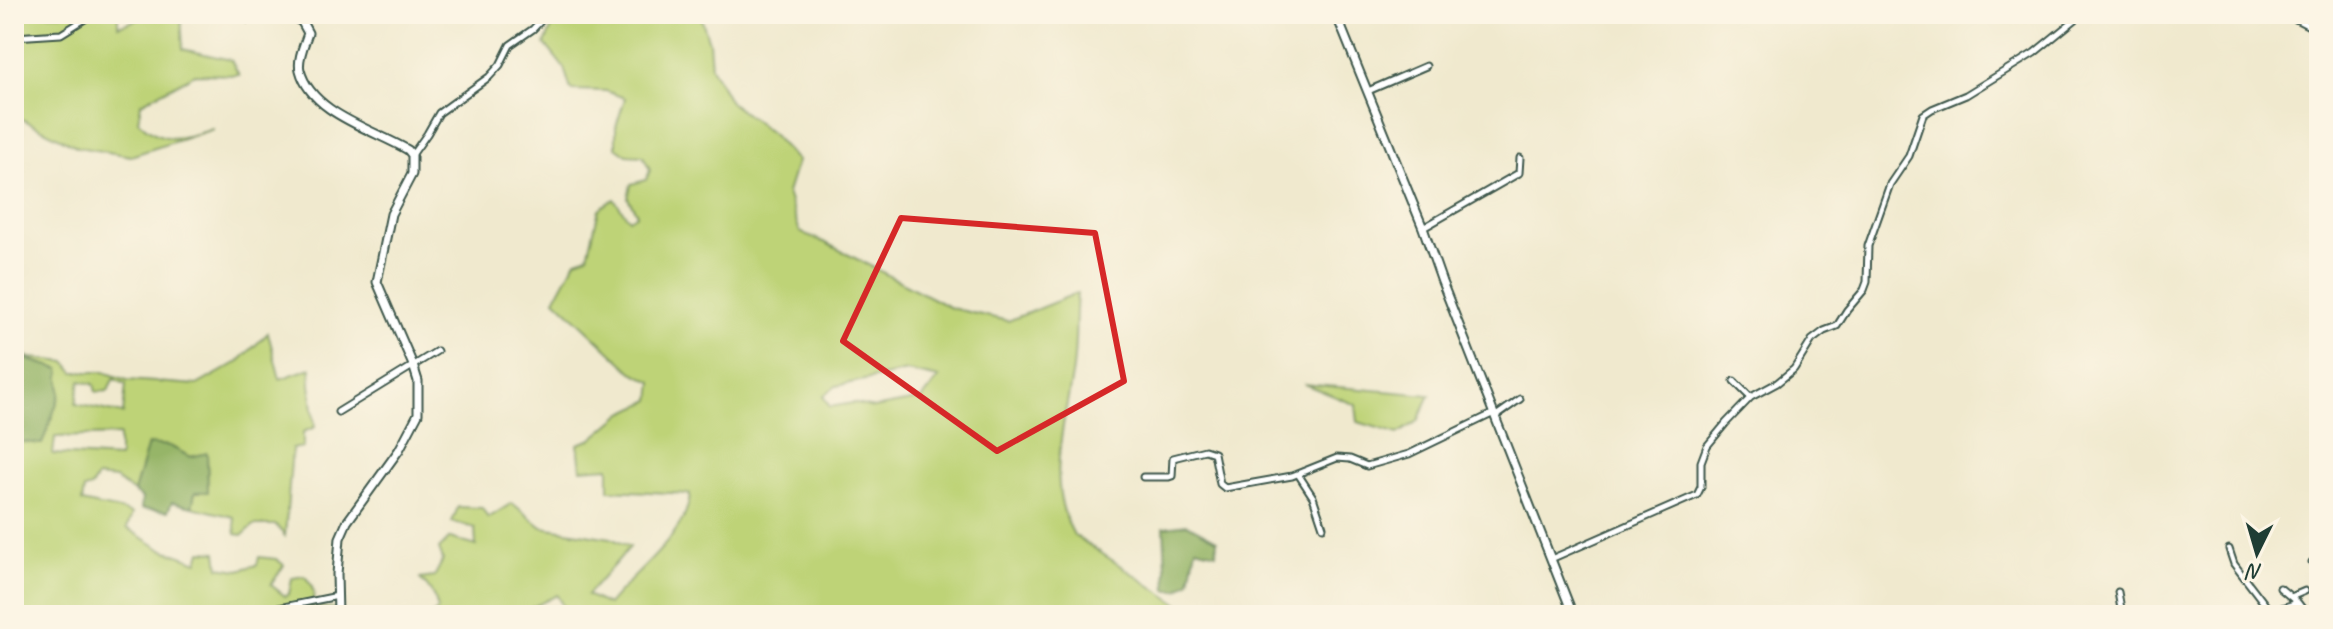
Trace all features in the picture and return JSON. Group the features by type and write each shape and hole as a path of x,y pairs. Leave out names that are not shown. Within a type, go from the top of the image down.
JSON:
{"street":[{"path":"14,37 61,34 93,14"},
{"path":"236,14 242,19 255,20 289,14 302,22 308,33 299,68 312,94 324,106 399,145 412,155"},
{"path":"338,615 338,550 347,522 399,450 418,414 418,381 377,282 391,214 412,174 412,155 439,113 489,77 500,65 510,45 533,29 547,14"},
{"path":"1336,14 1423,228 1573,615"},
{"path":"1551,559 1697,495 1701,487 1701,462 1707,446 1750,397 1777,383 1794,369 1812,340 1837,326 1864,290 1868,246 1892,177 1909,156 1923,115 1966,95 2034,53 2082,14"},
{"path":"2286,14 2319,31"},
{"path":"1368,91 1426,66"},
{"path":"1423,228 1519,173 1520,158"},
{"path":"338,412 437,351"},
{"path":"1734,381 1750,397"},
{"path":"1143,477 1172,476 1173,458 1205,450 1214,453 1220,484 1225,488 1298,474 1337,458 1367,466 1409,454 1520,399"},
{"path":"1298,474 1313,497 1323,527"},
{"path":"2229,549 2234,564 2270,611"},
{"path":"2312,562 2319,573"},
{"path":"2280,588 2307,615"},
{"path":"2291,597 2305,591"},
{"path":"2118,592 2122,615"},
{"path":"244,615 338,596"},
{"path":"2257,615 2298,603"},
{"path":"31,615 39,615"}],"highlighted area":[{"path":"901,218 1095,233 1124,381 997,451 843,341"}],"green space":[{"path":"14,14 118,14 118,26 154,14 181,14 183,49 231,60 239,75 195,74 141,103 138,121 156,134 174,138 213,129 131,156 78,147 14,115"},
{"path":"557,14 700,14 709,42 711,67 730,102 772,134 797,161 787,193 800,232 951,308 1008,321 1077,293 1073,369 1059,453 1060,495 1065,515 1074,535 1186,609 1187,615 567,615 557,595 517,615 431,615 438,610 436,601 420,579 434,577 443,560 439,549 450,538 476,546 475,528 452,522 458,507 482,508 488,518 512,503 542,527 611,538 630,547 587,595 608,605 670,539 687,509 690,494 609,490 609,467 581,469 578,444 592,439 623,413 651,400 653,382 632,372 555,299 576,260 588,256 599,209 614,199 629,219 637,214 628,198 631,184 646,180 650,170 643,156 627,155 616,147 616,127 625,98 606,91 571,90 564,68 545,44","holes":["907,371 939,378 922,399 874,408 853,403 830,407 823,396 836,386"]},
{"path":"268,333 280,379 311,368 315,427 303,432 303,447 292,449 285,536 276,525 254,525 243,535 236,534 234,517 192,507 195,492 208,492 207,454 190,457 170,446 148,445 134,492 115,479 97,477 91,487 84,489 82,502 132,514 127,528 161,549 198,562 201,551 217,552 219,567 239,570 257,565 259,557 276,559 284,565 271,585 285,596 289,594 292,578 304,576 313,590 312,607 336,609 337,615 14,615 14,441 42,444 60,394 60,370 14,354 14,351 31,358 66,362 74,372 104,372 127,380 197,385 238,362","holes":["113,379 126,384 123,414 76,404 80,381 94,384 96,392 108,391","119,435 119,458 53,454 55,437"]},
{"path":"14,356 60,369 60,394 42,444 14,441"},
{"path":"1304,384 1430,395 1418,421 1398,434 1358,422 1356,405"},
{"path":"148,444 170,446 190,457 207,453 208,492 195,492 192,507 172,502 168,511 141,509 142,498 134,492"},
{"path":"1187,524 1217,540 1216,553 1196,548 1190,581 1178,590 1167,590 1164,527"}]}
